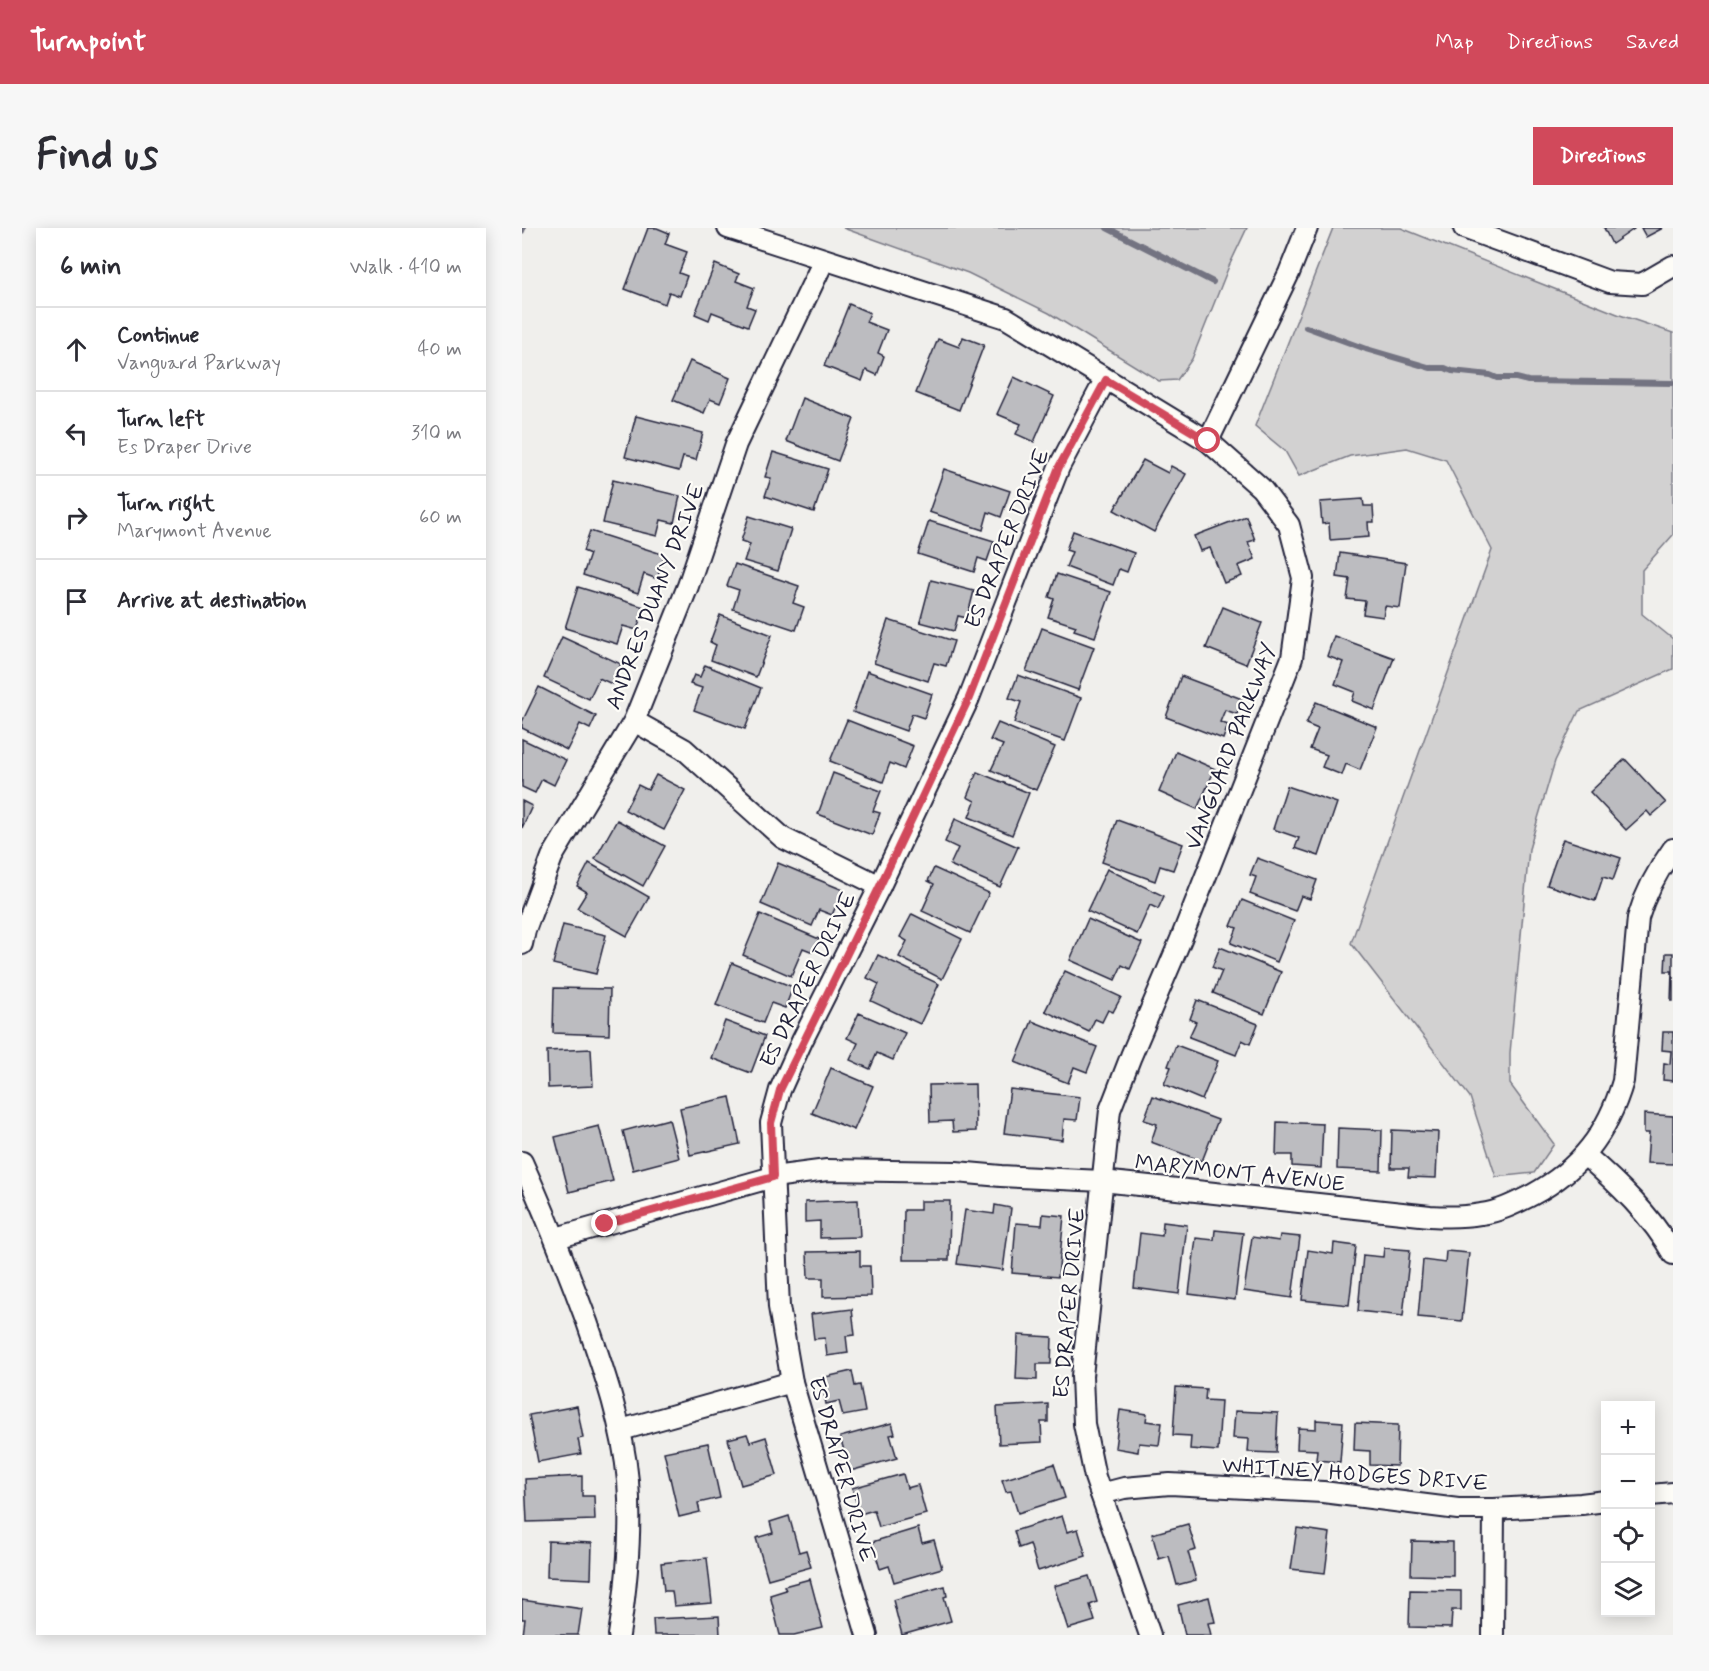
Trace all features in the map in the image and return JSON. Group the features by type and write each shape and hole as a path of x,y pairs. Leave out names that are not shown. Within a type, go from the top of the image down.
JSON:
{"street":[{"name":"VANGUARD PARKWAY","path":"728,228 1006,318 1208,441 1261,488 1289,525 1303,578 1292,658 1181,939 1110,1110 1102,1181"},
{"path":"1208,441 1289,273 1307,228"},
{"path":"1464,228 1610,282 1642,284 1673,266"},
{"name":"ANDRES DUANY DRIVE","path":"522,944 552,858 634,721 688,586 736,444 824,260"},
{"name":"ES DRAPER DRIVE","path":"867,1635 792,1382 779,1307 771,1123 780,1090 969,698 1059,467 1106,380"},
{"path":"634,721 684,749 783,838 880,886"},
{"name":"MARYMONT AVENUE","path":"556,1238 773,1177 826,1170 956,1172 1102,1181 1430,1216 1459,1217 1482,1214 1513,1205 1554,1183 1585,1155 1618,1100 1623,1081 1638,918 1651,883 1673,849"},
{"path":"1585,1155 1612,1179 1645,1215 1673,1254"},
{"path":"522,1162 556,1238 603,1366 621,1430 628,1480 630,1523 626,1594 619,1635"},
{"name":"ES DRAPER DRIVE","path":"1102,1181 1082,1376 1084,1424 1095,1477 1150,1635"},
{"path":"621,1430 792,1382"},
{"name":"WHITNEY HODGES DRIVE","path":"1101,1494 1124,1488 1170,1484 1323,1492 1458,1509 1494,1509 1601,1502"},
{"path":"1655,1494 1673,1492"},
{"path":"1493,1635 1494,1509"}],"shaded area":[{"path":"843,228 1247,228 1229,266 1192,359 1177,380 1159,381 1049,313 968,273"},
{"path":"1333,228 1401,228 1620,315 1673,333 1673,535 1642,570 1642,614 1673,639 1673,669 1579,711 1555,761 1529,849 1510,1053 1510,1084 1554,1144 1534,1173 1496,1177 1470,1097 1351,943 1492,550 1446,460 1407,448 1350,456 1299,476 1285,451 1255,426"}],"building":[{"path":"648,228 657,228 669,233 665,244 687,252 679,273 687,276 680,296 669,292 665,304 625,289"},
{"path":"1604,228 1633,228 1634,229 1612,244"},
{"path":"1641,228 1663,228 1646,237"},
{"path":"715,264 739,274 736,281 754,288 747,306 755,309 748,326 712,312 709,320 695,314"},
{"path":"849,304 870,313 866,322 887,330 878,353 884,356 877,375 866,370 862,381 824,366"},
{"path":"963,337 984,345 959,410 916,393 938,339 959,347"},
{"path":"690,361 730,378 720,403 710,399 704,413 673,400"},
{"path":"1014,377 1054,396 1034,442 1016,434 1021,424 997,414"},
{"path":"802,398 854,419 838,461 786,441"},
{"path":"636,416 703,433 696,460 683,457 679,471 625,457"},
{"path":"773,452 828,469 814,512 765,496 771,478 765,477"},
{"path":"1143,460 1168,473 1171,466 1186,474 1154,532 1114,510"},
{"path":"944,469 1010,491 1001,517 988,512 983,530 929,512"},
{"path":"613,480 680,496 674,523 661,520 657,536 603,523"},
{"path":"1363,499 1364,506 1373,506 1374,522 1368,522 1369,537 1330,540 1329,523 1322,524 1320,502"},
{"path":"749,516 791,529 778,571 744,561 750,544 741,541"},
{"path":"1246,516 1255,540 1248,542 1255,559 1238,566 1242,576 1224,583 1210,548 1200,551 1194,536"},
{"path":"929,521 994,541 987,561 978,558 974,572 918,554"},
{"path":"590,531 665,555 657,579 644,574 638,593 583,575 590,554 583,551"},
{"path":"1073,531 1134,553 1127,572 1119,569 1113,585 1066,567 1072,552 1066,550"},
{"path":"1340,553 1406,563 1400,608 1385,606 1383,617 1363,614 1365,601 1347,599 1350,579 1337,577"},
{"path":"735,564 799,586 793,603 804,607 796,630 733,609 739,590 727,586"},
{"path":"1057,574 1111,592 1095,637 1074,630 1076,626 1048,617 1054,599 1049,597"},
{"path":"931,580 974,591 967,618 958,616 954,631 920,622"},
{"path":"578,587 644,607 637,630 623,626 617,644 565,628"},
{"path":"1223,607 1262,623 1246,664 1206,648"},
{"path":"720,615 772,635 756,677 711,660 716,645 710,642"},
{"path":"888,620 954,641 946,666 934,663 928,681 874,663"},
{"path":"1042,628 1094,647 1078,690 1026,671"},
{"path":"1334,636 1394,658 1374,710 1352,701 1355,692 1335,684 1343,662 1327,656"},
{"path":"562,637 621,664 612,684 599,678 589,699 544,678"},
{"path":"705,665 761,688 745,729 694,710 702,688 690,684 694,675 700,677"},
{"path":"867,671 932,694 924,718 912,714 906,731 853,712"},
{"path":"1018,675 1081,698 1065,741 1014,723 1021,702 1009,698"},
{"path":"1181,676 1242,699 1237,714 1225,710 1220,722 1228,725 1223,739 1166,717"},
{"path":"539,687 596,716 590,729 580,724 567,750 522,728 522,722"},
{"path":"1316,702 1377,727 1360,770 1346,764 1342,775 1322,767 1327,755 1310,749 1318,729 1306,724"},
{"path":"847,720 913,746 904,769 890,763 883,782 830,761"},
{"path":"998,723 1055,747 1036,790 991,770 1003,745 990,740"},
{"path":"522,739 566,760 554,785 542,779 535,793 522,787"},
{"path":"1176,752 1215,769 1197,809 1159,792"},
{"path":"1625,759 1666,803 1651,816 1647,811 1626,830 1590,792"},
{"path":"977,772 1029,793 1012,835 969,817 975,801 967,797"},
{"path":"833,773 881,791 873,811 880,813 872,835 818,814"},
{"path":"656,775 685,790 664,830 625,810 638,785 648,790"},
{"path":"1287,786 1337,803 1319,856 1295,848 1299,838 1273,829"},
{"path":"522,801 532,806 522,828"},
{"path":"955,819 1018,847 1000,887 950,865 958,848 945,842"},
{"path":"617,820 665,846 643,886 595,859"},
{"path":"1117,820 1183,844 1173,870 1160,866 1155,881 1102,862"},
{"path":"1563,839 1621,858 1613,880 1603,877 1595,901 1547,885"},
{"path":"1257,858 1317,880 1310,899 1301,896 1295,911 1250,894 1256,877 1250,875"},
{"path":"589,863 649,897 627,936 577,908 587,892 577,886"},
{"path":"778,863 843,890 832,915 819,910 812,926 761,904"},
{"path":"934,868 989,893 970,933 922,911 934,884 928,881"},
{"path":"1107,869 1164,896 1158,909 1150,905 1137,934 1087,911"},
{"path":"1242,900 1294,921 1277,962 1231,943 1237,928 1231,926"},
{"path":"760,914 819,939 813,952 803,948 791,976 743,955"},
{"path":"912,914 962,939 942,979 899,957 907,941 900,937"},
{"path":"1088,919 1142,943 1130,969 1122,965 1115,980 1070,960"},
{"path":"563,925 606,935 596,974 553,964"},
{"path":"1220,947 1281,972 1264,1014 1213,993 1222,971 1212,967"},
{"path":"1666,953 1673,953 1673,1001 1671,1001 1672,971 1665,971"},
{"path":"878,955 939,984 920,1024 871,1001 879,984 867,978"},
{"path":"732,963 793,987 785,1008 771,1003 763,1023 716,1005"},
{"path":"1065,971 1121,997 1113,1012 1108,1010 1102,1022 1095,1019 1089,1032 1045,1011"},
{"path":"554,988 610,989 609,1035 553,1033"},
{"path":"1197,1000 1258,1024 1250,1044 1242,1040 1236,1055 1189,1037 1196,1022 1190,1019"},
{"path":"859,1013 905,1033 893,1060 877,1053 870,1069 850,1060 858,1043 847,1038"},
{"path":"725,1021 765,1036 751,1073 711,1058"},
{"path":"1032,1021 1097,1047 1087,1072 1074,1067 1068,1083 1015,1062"},
{"path":"1663,1032 1673,1032 1673,1081 1663,1080 1664,1063 1670,1064 1671,1051 1662,1050"},
{"path":"1176,1045 1218,1061 1202,1100 1164,1084"},
{"path":"591,1049 593,1086 548,1088 547,1051"},
{"path":"831,1068 873,1086 854,1130 812,1113"},
{"path":"975,1084 976,1131 953,1132 952,1121 930,1122 929,1085"},
{"path":"1010,1089 1080,1097 1077,1120 1064,1119 1062,1140 1004,1133"},
{"path":"1153,1096 1218,1120 1202,1161 1151,1142 1157,1124 1144,1120"},
{"path":"730,1097 740,1144 690,1155 680,1108"},
{"path":"1644,1114 1673,1116 1673,1164 1647,1163 1649,1133 1644,1133"},
{"path":"669,1119 679,1158 633,1170 623,1131"},
{"path":"1277,1122 1323,1124 1321,1168 1292,1166 1292,1155 1276,1155"},
{"path":"599,1126 613,1181 569,1192 555,1137"},
{"path":"1338,1128 1382,1130 1381,1171 1337,1169"},
{"path":"1392,1130 1438,1132 1436,1178 1408,1177 1409,1168 1391,1168"},
{"path":"858,1200 860,1237 820,1238 820,1221 805,1222 805,1202"},
{"path":"920,1201 950,1201 949,1260 903,1260 904,1210 920,1210"},
{"path":"995,1205 1011,1208 1003,1270 957,1264 965,1210 994,1214"},
{"path":"1043,1214 1064,1216 1058,1277 1012,1273 1016,1223 1042,1225"},
{"path":"1163,1222 1187,1225 1179,1294 1134,1288 1140,1233 1162,1236"},
{"path":"1215,1230 1243,1233 1235,1300 1189,1294 1196,1238 1214,1240"},
{"path":"1280,1235 1300,1237 1292,1298 1244,1291 1252,1237 1279,1241"},
{"path":"1334,1243 1356,1246 1349,1305 1302,1300 1308,1250 1333,1254"},
{"path":"1384,1248 1410,1250 1403,1316 1358,1311 1363,1255 1383,1257"},
{"path":"860,1251 860,1266 870,1266 871,1296 823,1297 823,1278 808,1278 807,1252"},
{"path":"1446,1251 1469,1253 1462,1321 1418,1317 1423,1260 1445,1263"},
{"path":"852,1309 855,1335 846,1336 848,1353 827,1356 825,1338 814,1339 811,1314"},
{"path":"1018,1335 1052,1337 1051,1364 1037,1364 1037,1380 1016,1379"},
{"path":"852,1371 855,1386 860,1385 865,1412 843,1416 839,1401 826,1404 821,1378"},
{"path":"1176,1387 1206,1389 1205,1400 1221,1401 1218,1451 1190,1449 1191,1436 1173,1435"},
{"path":"1048,1404 1048,1422 1041,1422 1042,1442 999,1444 997,1407"},
{"path":"577,1406 583,1438 578,1439 581,1454 538,1462 529,1415"},
{"path":"1120,1410 1147,1414 1146,1421 1162,1423 1159,1445 1139,1443 1138,1452 1115,1448"},
{"path":"1235,1411 1278,1413 1276,1453 1248,1452 1249,1439 1233,1438"},
{"path":"1316,1420 1343,1422 1340,1462 1316,1460 1317,1450 1297,1449 1298,1428 1316,1429"},
{"path":"892,1423 895,1434 890,1435 897,1458 850,1471 840,1437"},
{"path":"1355,1423 1398,1425 1397,1466 1370,1465 1370,1451 1354,1450"},
{"path":"747,1434 750,1442 766,1437 777,1475 741,1485 728,1439"},
{"path":"708,1443 720,1498 698,1503 700,1512 679,1517 664,1452"},
{"path":"1054,1464 1065,1498 1018,1513 1011,1491 1006,1492 1002,1480"},
{"path":"903,1474 907,1488 918,1485 926,1514 879,1527 874,1510 860,1514 852,1488"},
{"path":"582,1476 582,1496 594,1496 595,1520 527,1522 525,1479"},
{"path":"789,1516 799,1552 806,1550 811,1567 768,1579 756,1538 773,1533 770,1522"},
{"path":"1062,1516 1067,1532 1078,1529 1086,1556 1038,1571 1030,1544 1019,1548 1014,1531"},
{"path":"1188,1524 1196,1550 1188,1552 1196,1580 1177,1585 1169,1556 1159,1559 1152,1534"},
{"path":"918,1528 922,1543 934,1540 942,1568 894,1582 889,1566 880,1569 872,1542"},
{"path":"1297,1528 1330,1533 1325,1573 1291,1569"},
{"path":"548,1541 592,1543 591,1579 547,1577"},
{"path":"1412,1541 1453,1542 1453,1576 1411,1575"},
{"path":"707,1558 712,1603 674,1606 672,1591 664,1591 661,1563"},
{"path":"1089,1576 1097,1602 1090,1605 1095,1621 1068,1629 1054,1586"},
{"path":"810,1579 823,1628 794,1635 780,1635 770,1595 786,1590 784,1586"},
{"path":"945,1586 947,1596 944,1597 951,1621 902,1635 893,1600"},
{"path":"1410,1590 1461,1591 1461,1610 1452,1610 1451,1628 1409,1627"},
{"path":"1209,1597 1215,1622 1208,1623 1211,1635 1185,1635 1178,1605"},
{"path":"522,1600 582,1609 578,1635 523,1635 525,1619 522,1619"},
{"path":"719,1616 720,1635 654,1635 653,1619"}],"waterway":[{"path":"1107,228 1213,282"},
{"path":"1306,327 1366,349 1431,368 1445,368 1452,371 1528,381 1673,383"}],"route":[{"path":"605,1224 773,1177 771,1123 780,1090 969,698 1059,467 1106,380 1208,441"}]}
